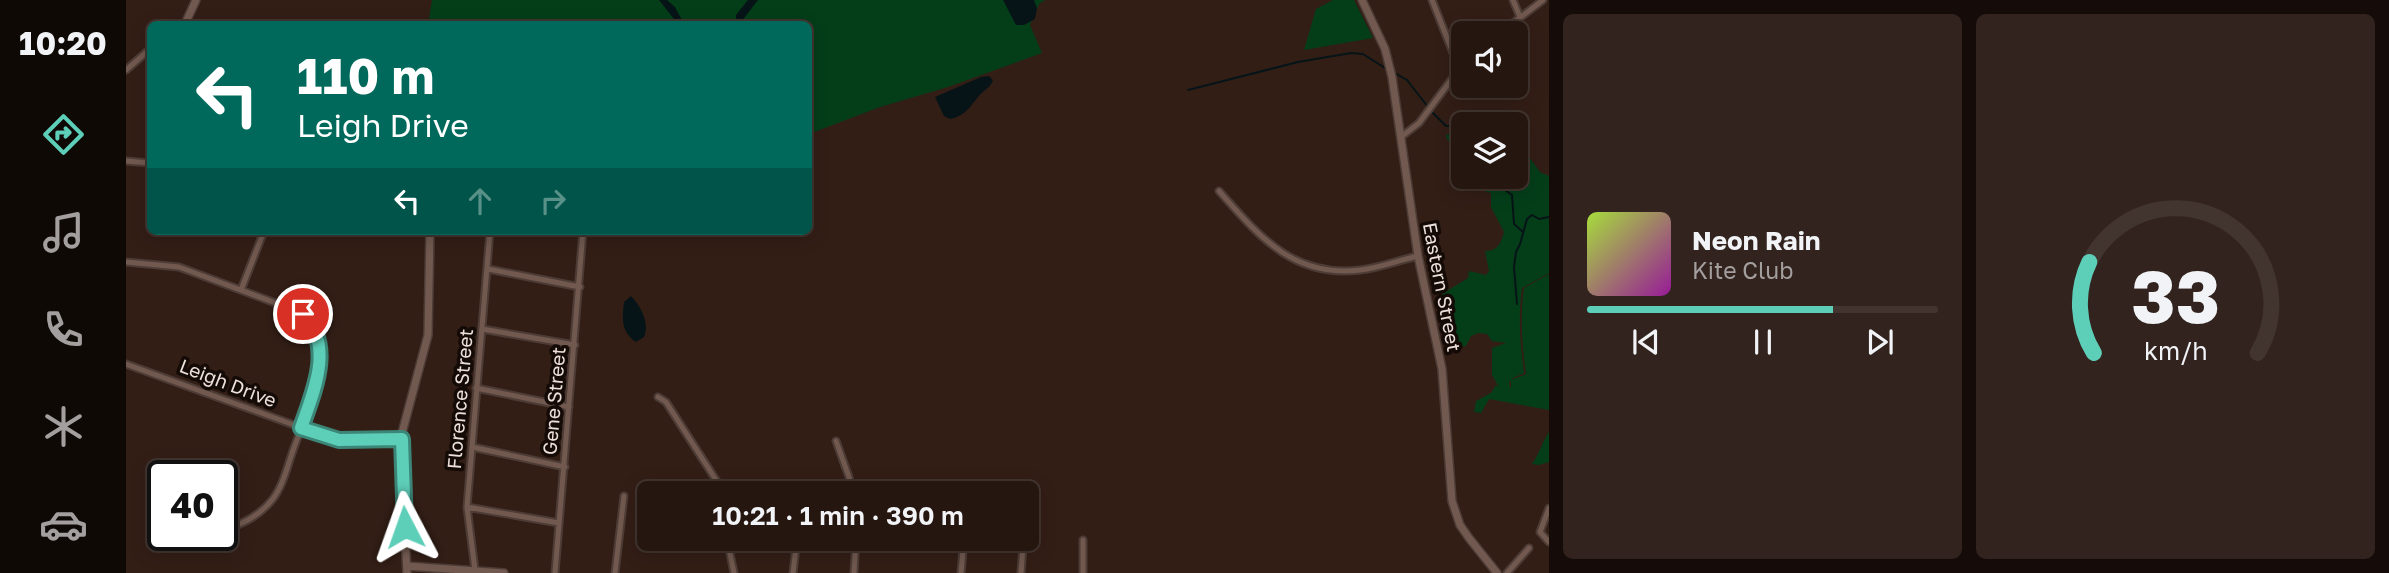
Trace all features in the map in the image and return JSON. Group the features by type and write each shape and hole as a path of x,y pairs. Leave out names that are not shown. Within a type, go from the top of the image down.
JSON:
{"street":[{"path":"186,21 196,0"},
{"name":"Eastern Street","path":"1362,0 1389,60 1418,256 1441,369 1452,501 1465,531 1497,573"},
{"path":"1433,0 1451,42"},
{"path":"1513,0 1520,17"},
{"path":"1515,21 1543,0"},
{"path":"126,70 147,52"},
{"path":"1401,137 1424,117 1451,79"},
{"path":"126,160 147,163"},
{"path":"1219,191 1265,241 1287,256 1306,264 1332,270 1357,270 1418,256"},
{"path":"241,290 262,235"},
{"path":"430,235 428,335 405,418 402,439 407,570 475,569 504,573"},
{"name":"Florence Street","path":"475,569 467,507 490,235"},
{"name":"Gene Street","path":"555,573 583,235"},
{"path":"126,262 179,267 298,311 308,319 315,331 318,381 275,495 264,509 250,520 238,524"},
{"path":"488,269 580,286"},
{"path":"482,329 575,345"},
{"name":"Leigh Drive","path":"126,364 138,366 339,440 402,439"},
{"path":"476,388 569,407"},
{"path":"658,397 666,402 716,481"},
{"path":"836,441 850,481"},
{"path":"472,447 565,467"},
{"path":"615,573 624,496"},
{"path":"467,507 559,523"},
{"path":"1547,540 1540,532 1540,526 1549,508"},
{"path":"1083,540 1083,573"},
{"path":"1507,573 1529,548"},
{"path":"729,551 734,573"},
{"path":"793,573 795,551"},
{"path":"854,573 855,551"},
{"path":"961,573 963,551"},
{"path":"1021,573 1023,551"}],"green space":[{"path":"432,0 1045,0 1039,4 1030,25 1042,53 948,87 880,107 812,133 812,21 428,21"},
{"path":"1333,0 1354,0 1373,38 1304,50 1316,9"},
{"path":"1451,133 1451,145 1447,139 1446,135"},
{"path":"1528,155 1540,172 1549,176 1549,273 1522,288 1520,330 1524,373 1512,380 1526,374 1522,331 1524,288 1549,274 1549,410 1489,399 1481,413 1474,412 1476,401 1491,393 1496,385 1499,387 1492,375 1492,348 1506,343 1492,341 1487,334 1479,333 1471,336 1466,346 1455,348 1452,333 1455,325 1452,319 1447,317 1452,308 1451,302 1441,304 1437,297 1468,278 1469,271 1486,275 1489,271 1485,251 1498,246 1504,232 1491,207 1491,193 1482,189 1528,189"},
{"path":"1549,432 1549,462 1532,464 1537,456"}],"shaded area":[{"path":"659,0 667,0 675,7 682,21 676,21"},
{"path":"748,0 758,0 742,21 736,21 736,15"},
{"path":"1003,0 1034,0 1037,8 1035,19 1024,25 1016,25"},
{"path":"989,76 993,80 992,83 966,111 950,119 944,116 935,97"},
{"path":"631,296 641,310 646,327 644,337 636,342 625,329 623,319 624,302"}],"waterway":[{"path":"1188,90 1298,62 1351,53 1363,54 1388,70"},
{"path":"1393,72 1407,80 1428,107"},
{"path":"1432,112 1446,126 1451,126"},
{"path":"1505,189 1512,195 1514,224 1522,231"},
{"path":"1517,304 1514,267 1527,219 1532,215 1539,219 1549,217"}],"route":[{"path":"303,314 315,331 319,372 301,428 339,440 402,439 405,527"}]}
